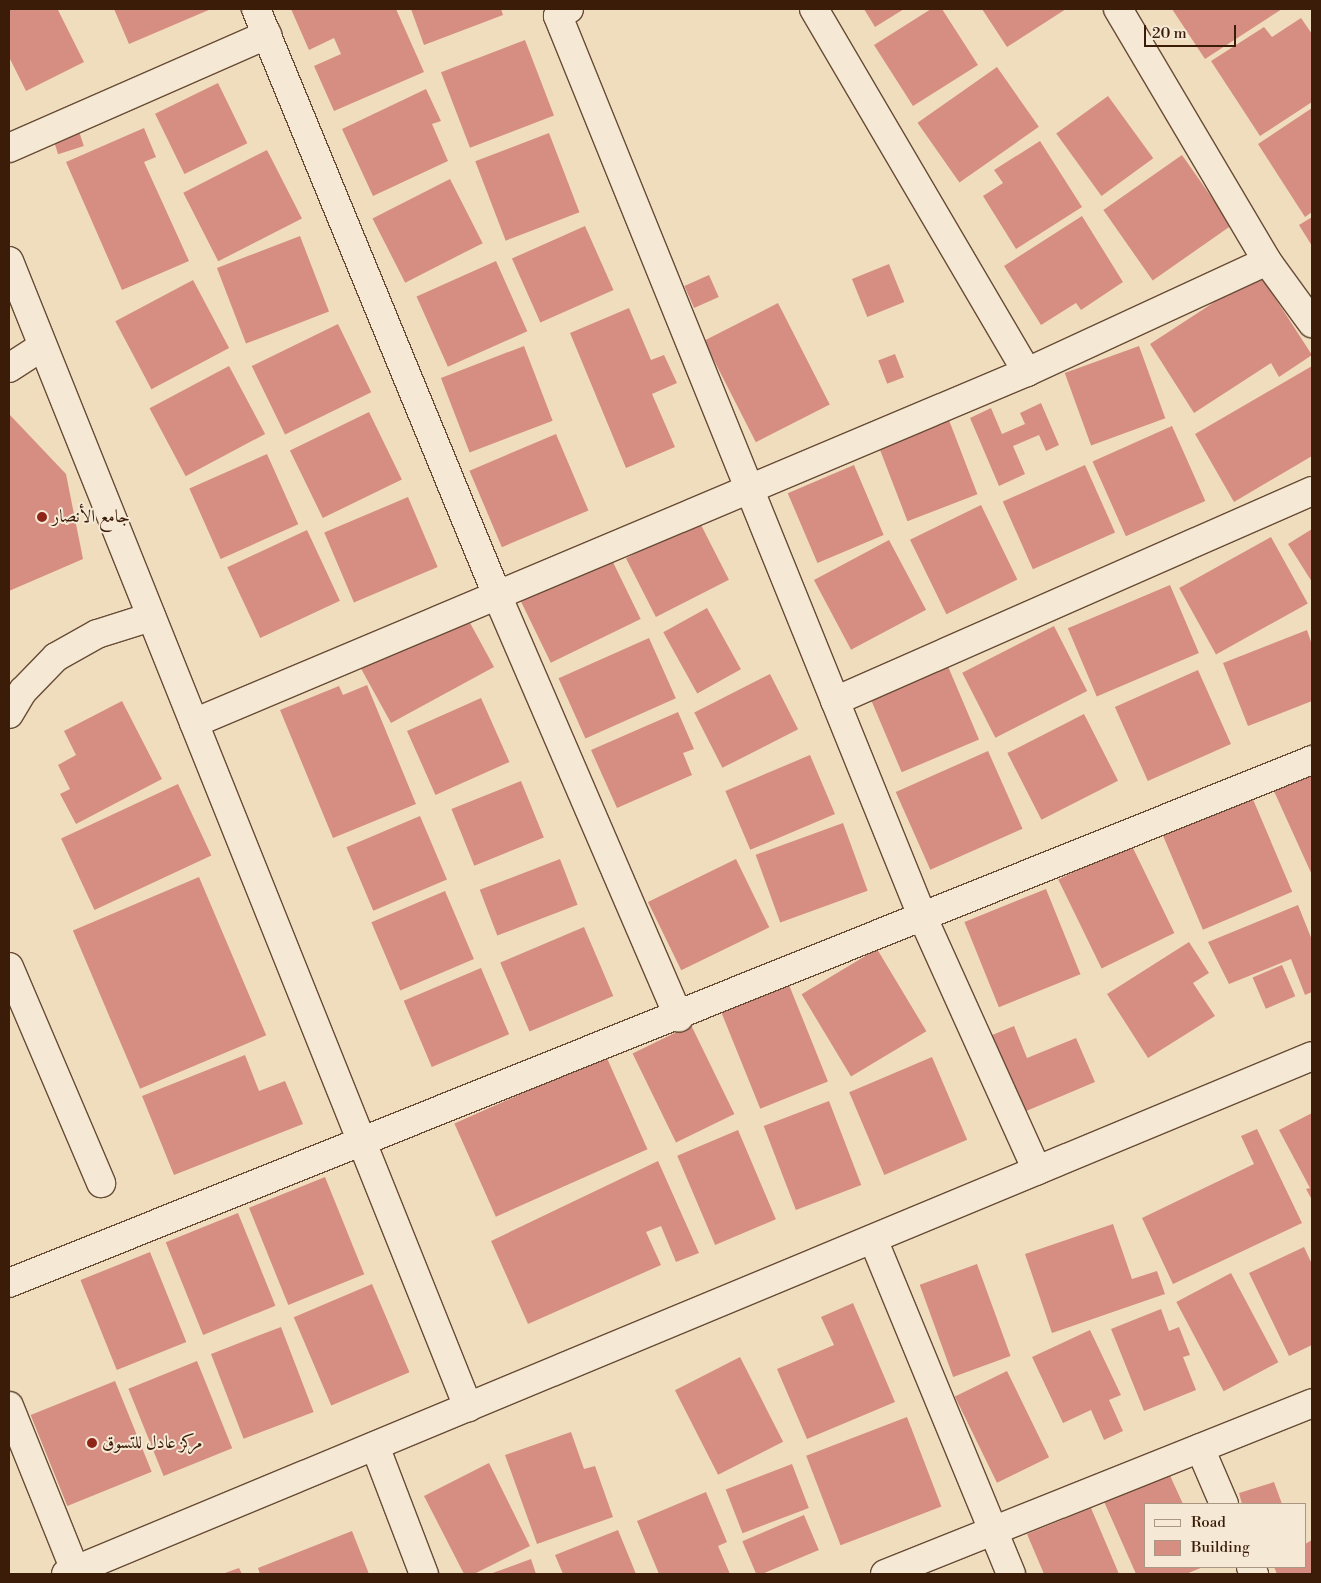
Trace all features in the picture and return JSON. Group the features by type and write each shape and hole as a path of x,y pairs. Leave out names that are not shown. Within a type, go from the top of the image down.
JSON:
{"street":[{"path":"256,9 497,595 678,1017"},
{"path":"569,9 558,16 923,918 1037,1171"},
{"path":"814,9 1027,372"},
{"path":"1118,9 1267,261 1312,323"},
{"path":"9,148 266,34"},
{"path":"9,261 468,1407"},
{"path":"194,723 1027,372 1267,261"},
{"path":"9,368 43,346"},
{"path":"835,701 1312,491"},
{"path":"9,714 23,691 56,657 97,634 151,617"},
{"path":"9,1283 362,1144 1312,760"},
{"path":"9,968 101,1183"},
{"path":"9,1406 70,1572 1312,1056"},
{"path":"874,1239 1011,1574"},
{"path":"885,1574 1312,1403"},
{"path":"375,1446 424,1574"},
{"path":"1200,1448 1224,1503"}],"building":[{"path":"9,9 58,10 84,62 26,91 9,57"},
{"path":"114,9 211,9 129,44"},
{"path":"291,9 396,9 424,72 334,111 314,66 341,54 334,38 309,50"},
{"path":"411,9 501,9 503,15 424,45"},
{"path":"864,9 904,9 875,27"},
{"path":"931,9 942,9 978,65 913,106 874,45"},
{"path":"982,9 1066,9 1007,47"},
{"path":"1172,9 1282,9 1205,59"},
{"path":"1301,18 1312,34 1312,102 1260,136 1211,61 1264,27 1272,37"},
{"path":"525,40 554,116 470,148 441,72"},
{"path":"997,67 1039,127 959,182 918,123"},
{"path":"218,83 247,143 184,174 155,114"},
{"path":"426,89 441,121 432,124 448,161 373,196 342,129"},
{"path":"1108,96 1153,158 1101,196 1056,134"},
{"path":"1312,108 1312,212 1305,217 1258,144"},
{"path":"77,125 84,146 58,154 51,133"},
{"path":"144,128 156,157 144,162 189,261 122,290 66,162"},
{"path":"549,133 579,212 506,241 475,161"},
{"path":"1040,141 1082,207 1016,249 983,196 1003,183 994,170"},
{"path":"267,150 302,219 218,261 183,193"},
{"path":"1182,155 1231,225 1153,281 1103,210"},
{"path":"450,179 483,243 405,283 372,218"},
{"path":"1082,216 1123,282 1081,310 1076,303 1041,325 1004,266"},
{"path":"1312,217 1312,246 1299,225"},
{"path":"585,226 613,290 540,322 512,259"},
{"path":"300,236 329,312 246,344 217,268"},
{"path":"496,261 527,331 448,367 417,296"},
{"path":"889,264 904,302 867,317 852,279"},
{"path":"1259,273 1312,355 1279,377 1271,363 1194,413 1150,344"},
{"path":"709,275 719,297 694,308 684,286"},
{"path":"193,280 229,348 151,389 115,321"},
{"path":"778,303 830,405 756,442 704,341"},
{"path":"629,308 651,360 664,355 677,383 652,394 675,447 626,468 570,333"},
{"path":"338,324 371,392 285,434 252,366"},
{"path":"524,346 553,421 470,453 441,378"},
{"path":"1139,346 1165,418 1091,445 1065,373"},
{"path":"895,354 904,377 887,384 878,360"},
{"path":"229,366 265,434 186,476 150,408"},
{"path":"1312,366 1312,456 1234,502 1195,434"},
{"path":"1041,403 1059,445 1046,451 1039,435 1013,446 1025,474 999,486 970,418 991,408 1002,434 1025,424 1020,413"},
{"path":"369,412 402,479 323,518 290,451"},
{"name":"جامع الأنصار","path":"9,414 66,474 83,559 9,591"},
{"path":"947,415 977,494 907,521 877,442"},
{"path":"1172,426 1205,501 1126,536 1093,461"},
{"path":"556,434 588,510 502,547 469,471"},
{"path":"267,454 298,524 221,559 189,489"},
{"path":"854,465 884,535 817,563 788,493"},
{"path":"1085,465 1115,533 1033,569 1003,502"},
{"path":"408,497 438,567 354,603 324,533"},
{"path":"981,505 1017,580 946,614 910,540"},
{"path":"699,521 729,580 656,617 626,558"},
{"path":"1312,529 1312,582 1288,544"},
{"path":"307,530 340,601 260,638 227,567"},
{"path":"1271,537 1308,603 1216,654 1179,588"},
{"path":"889,540 926,610 851,650 814,580"},
{"path":"610,556 641,619 551,663 520,600"},
{"path":"1170,585 1199,653 1097,696 1068,628"},
{"path":"707,608 741,669 697,693 663,632"},
{"path":"463,610 494,667 391,723 353,654"},
{"path":"1054,626 1087,691 995,738 962,673"},
{"path":"1307,630 1312,645 1312,701 1248,726 1223,663"},
{"path":"649,638 676,698 585,739 559,678"},
{"path":"947,664 979,739 902,772 870,697"},
{"path":"1198,670 1231,744 1148,781 1115,707"},
{"path":"770,674 798,729 722,768 694,713"},
{"path":"367,685 416,804 333,838 280,710 339,686 343,695"},
{"path":"481,698 509,762 435,795 407,731"},
{"path":"122,701 162,779 76,824 60,794 70,789 58,765 76,755 64,731"},
{"path":"678,712 694,749 683,753 692,775 617,808 591,750"},
{"path":"1084,714 1118,781 1041,820 1007,753"},
{"path":"988,751 1023,829 930,870 896,792"},
{"path":"810,755 835,814 750,850 725,791"},
{"path":"1312,771 1312,875 1273,789"},
{"path":"521,781 544,838 474,866 451,809"},
{"path":"178,784 211,856 94,910 61,839"},
{"path":"1252,797 1292,892 1203,930 1163,835"},
{"path":"420,816 447,880 373,911 346,847"},
{"path":"843,823 868,891 780,922 756,855"},
{"path":"1131,844 1174,933 1102,968 1058,880"},
{"path":"560,859 578,905 497,936 480,890"},
{"path":"736,859 769,927 681,970 648,902"},
{"path":"199,877 266,1035 140,1089 73,931"},
{"path":"1046,889 1080,974 999,1007 964,922"},
{"path":"445,891 474,959 400,990 371,922"},
{"path":"1298,905 1312,940 1312,992 1305,995 1291,959 1229,984 1208,942"},
{"path":"584,927 613,996 530,1032 500,963"},
{"path":"1189,942 1209,973 1193,983 1215,1016 1148,1058 1107,994"},
{"path":"877,949 926,1031 851,1077 802,994"},
{"path":"1282,965 1295,996 1266,1009 1253,978"},
{"path":"481,968 509,1034 432,1067 404,1001"},
{"path":"789,985 828,1081 760,1109 721,1012"},
{"path":"691,1025 734,1114 676,1142 633,1053"},
{"path":"1014,1026 1027,1058 1076,1038 1095,1082 1024,1112 985,1038"},
{"path":"245,1055 259,1091 285,1081 303,1124 174,1175 142,1096"},
{"path":"606,1056 647,1149 496,1217 454,1124"},
{"path":"932,1057 967,1140 884,1175 849,1092"},
{"path":"829,1101 861,1185 796,1210 764,1126"},
{"path":"1312,1113 1312,1200 1306,1189 1310,1188 1279,1130"},
{"path":"1257,1129 1302,1223 1173,1284 1142,1218 1254,1164 1241,1136"},
{"path":"738,1130 776,1219 715,1245 677,1156"},
{"path":"658,1161 699,1253 676,1262 661,1226 646,1232 661,1265 528,1324 491,1241"},
{"path":"325,1177 364,1274 288,1305 249,1208"},
{"path":"238,1213 275,1306 203,1335 166,1242"},
{"path":"1113,1224 1132,1279 1157,1271 1165,1294 1052,1333 1025,1254"},
{"path":"1304,1247 1312,1264 1312,1345 1289,1356 1249,1273"},
{"path":"150,1252 186,1342 117,1370 80,1280"},
{"path":"977,1264 1011,1356 953,1377 920,1285"},
{"path":"1231,1273 1278,1362 1224,1391 1176,1302"},
{"path":"372,1284 410,1372 331,1406 294,1317"},
{"path":"853,1303 895,1402 807,1439 777,1369 834,1345 821,1317"},
{"path":"1161,1309 1169,1331 1179,1327 1190,1355 1183,1357 1196,1390 1144,1411 1111,1329"},
{"path":"281,1327 314,1412 244,1439 211,1354"},
{"path":"1090,1330 1121,1395 1109,1400 1123,1431 1104,1440 1091,1410 1063,1423 1032,1357"},
{"path":"740,1357 783,1442 718,1475 675,1390"},
{"path":"197,1361 232,1448 164,1476 128,1389"},
{"path":"1007,1371 1049,1457 997,1483 955,1396"},
{"name":"مركز عادل للتسوق","path":"115,1381 152,1472 67,1506 31,1415"},
{"path":"907,1417 941,1507 841,1545 806,1456"},
{"path":"571,1432 584,1469 595,1466 613,1517 537,1544 505,1455"},
{"path":"489,1463 530,1546 474,1574 464,1574 424,1496"},
{"path":"792,1464 809,1508 743,1533 726,1489"},
{"path":"1167,1469 1183,1503 1144,1503 1144,1568 1201,1568 1186,1574 1136,1574 1102,1497"},
{"path":"1274,1482 1282,1503 1242,1503 1239,1493"},
{"path":"706,1492 727,1542 718,1546 730,1574 659,1574 637,1521"},
{"path":"1091,1508 1119,1574 1044,1574 1027,1534"},
{"path":"804,1515 819,1550 762,1574 756,1574 742,1541"},
{"path":"618,1530 636,1574 563,1574 555,1555"},
{"path":"352,1531 369,1574 260,1574 258,1568"},
{"path":"1312,1540 1312,1574 1277,1574 1274,1568 1306,1568 1306,1543"},
{"path":"531,1559 536,1574 490,1574"},
{"path":"239,1568 242,1574 222,1574"}],"place":[{"name":"جامع الأنصار","path":"42,517"},
{"name":"مركز عادل للتسوق","path":"92,1443"}]}
